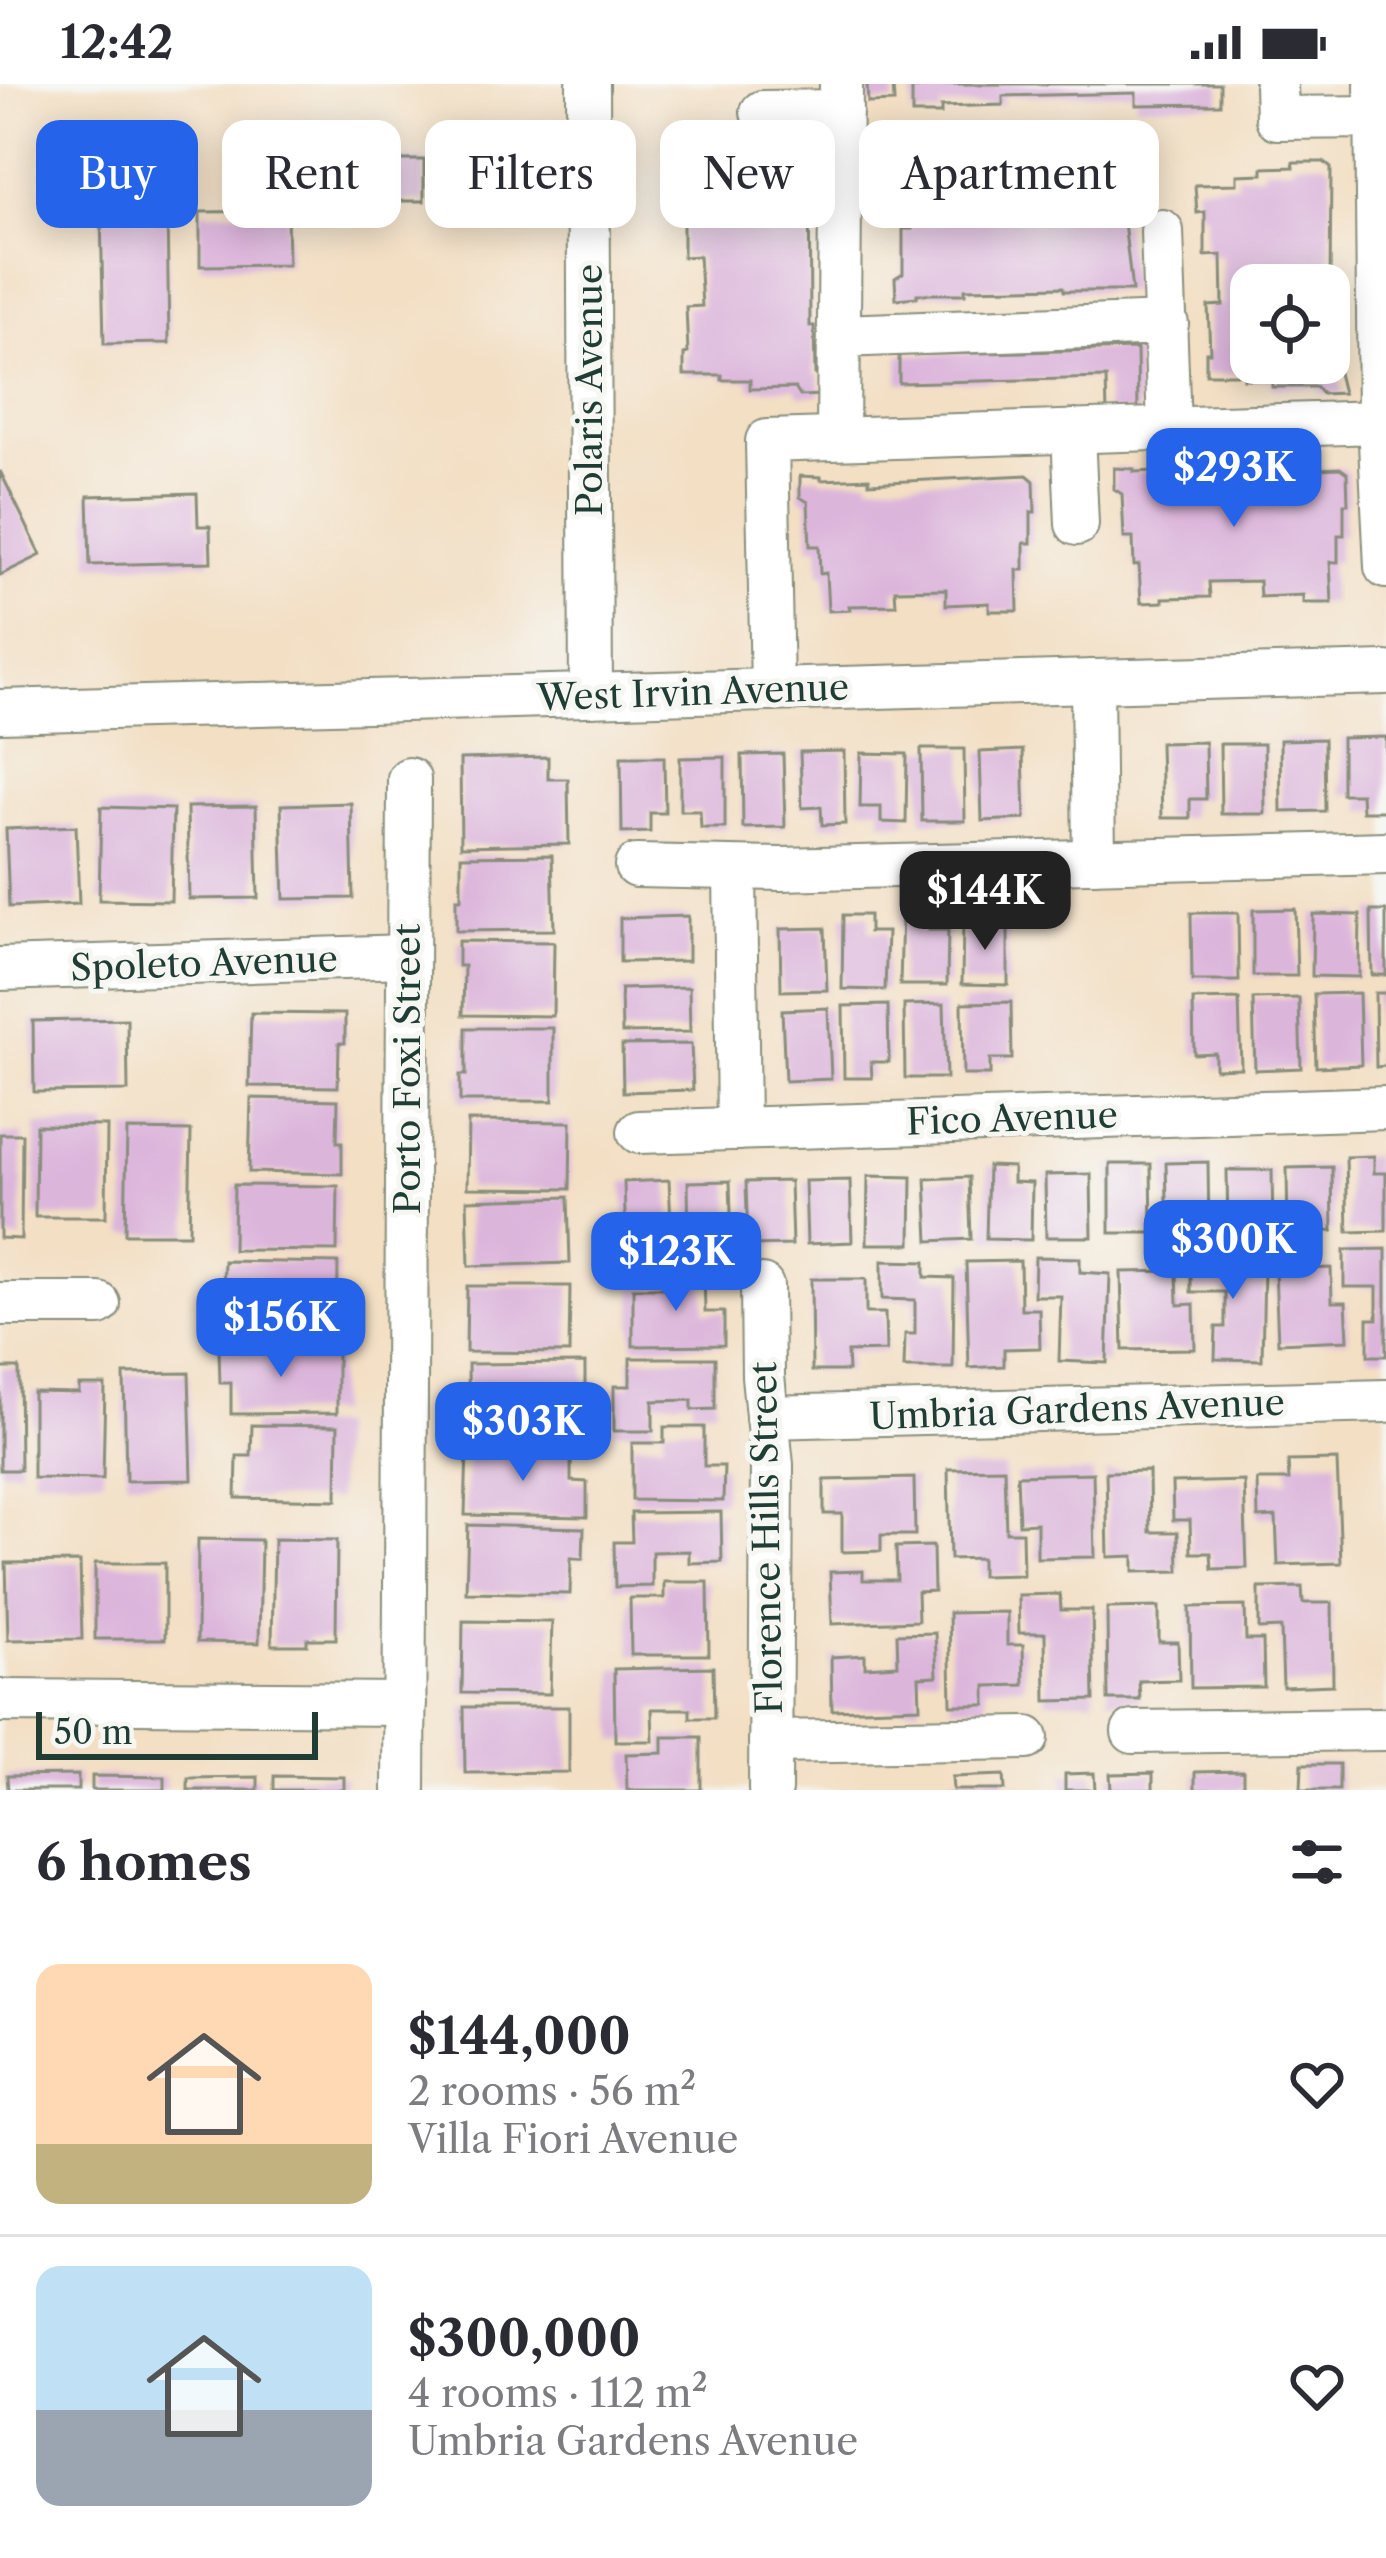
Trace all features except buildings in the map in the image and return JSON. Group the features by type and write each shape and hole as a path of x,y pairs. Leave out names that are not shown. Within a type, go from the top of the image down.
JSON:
{"street":[{"name":"Polaris Avenue","path":"588,84 591,695"},
{"path":"1276,84 1277,118 1377,100 1382,261 1379,422 1386,567"},
{"path":"762,112 841,98 838,437"},
{"path":"1162,231 1169,428"},
{"path":"840,336 1167,324"},
{"path":"772,690 767,441 1379,422"},
{"path":"1073,431 1077,524"},
{"name":"West Irvin Avenue","path":"0,711 1386,673"},
{"path":"1092,681 1094,861"},
{"name":"Porto Foxi Street","path":"404,1790 409,779"},
{"path":"636,866 735,869 1386,854"},
{"path":"735,869 738,1129"},
{"name":"Spoleto Avenue","path":"0,969 407,956"},
{"name":"Fico Avenue","path":"639,1132 1386,1108"},
{"name":"Florence Hills Street","path":"761,1286 772,1465 770,1790"},
{"path":"0,1304 99,1304"},
{"name":"Umbria Gardens Avenue","path":"767,1417 1386,1401"},
{"path":"0,1701 404,1704"},
{"path":"1133,1732 1386,1729"},
{"path":"770,1742 1028,1738"}]}
